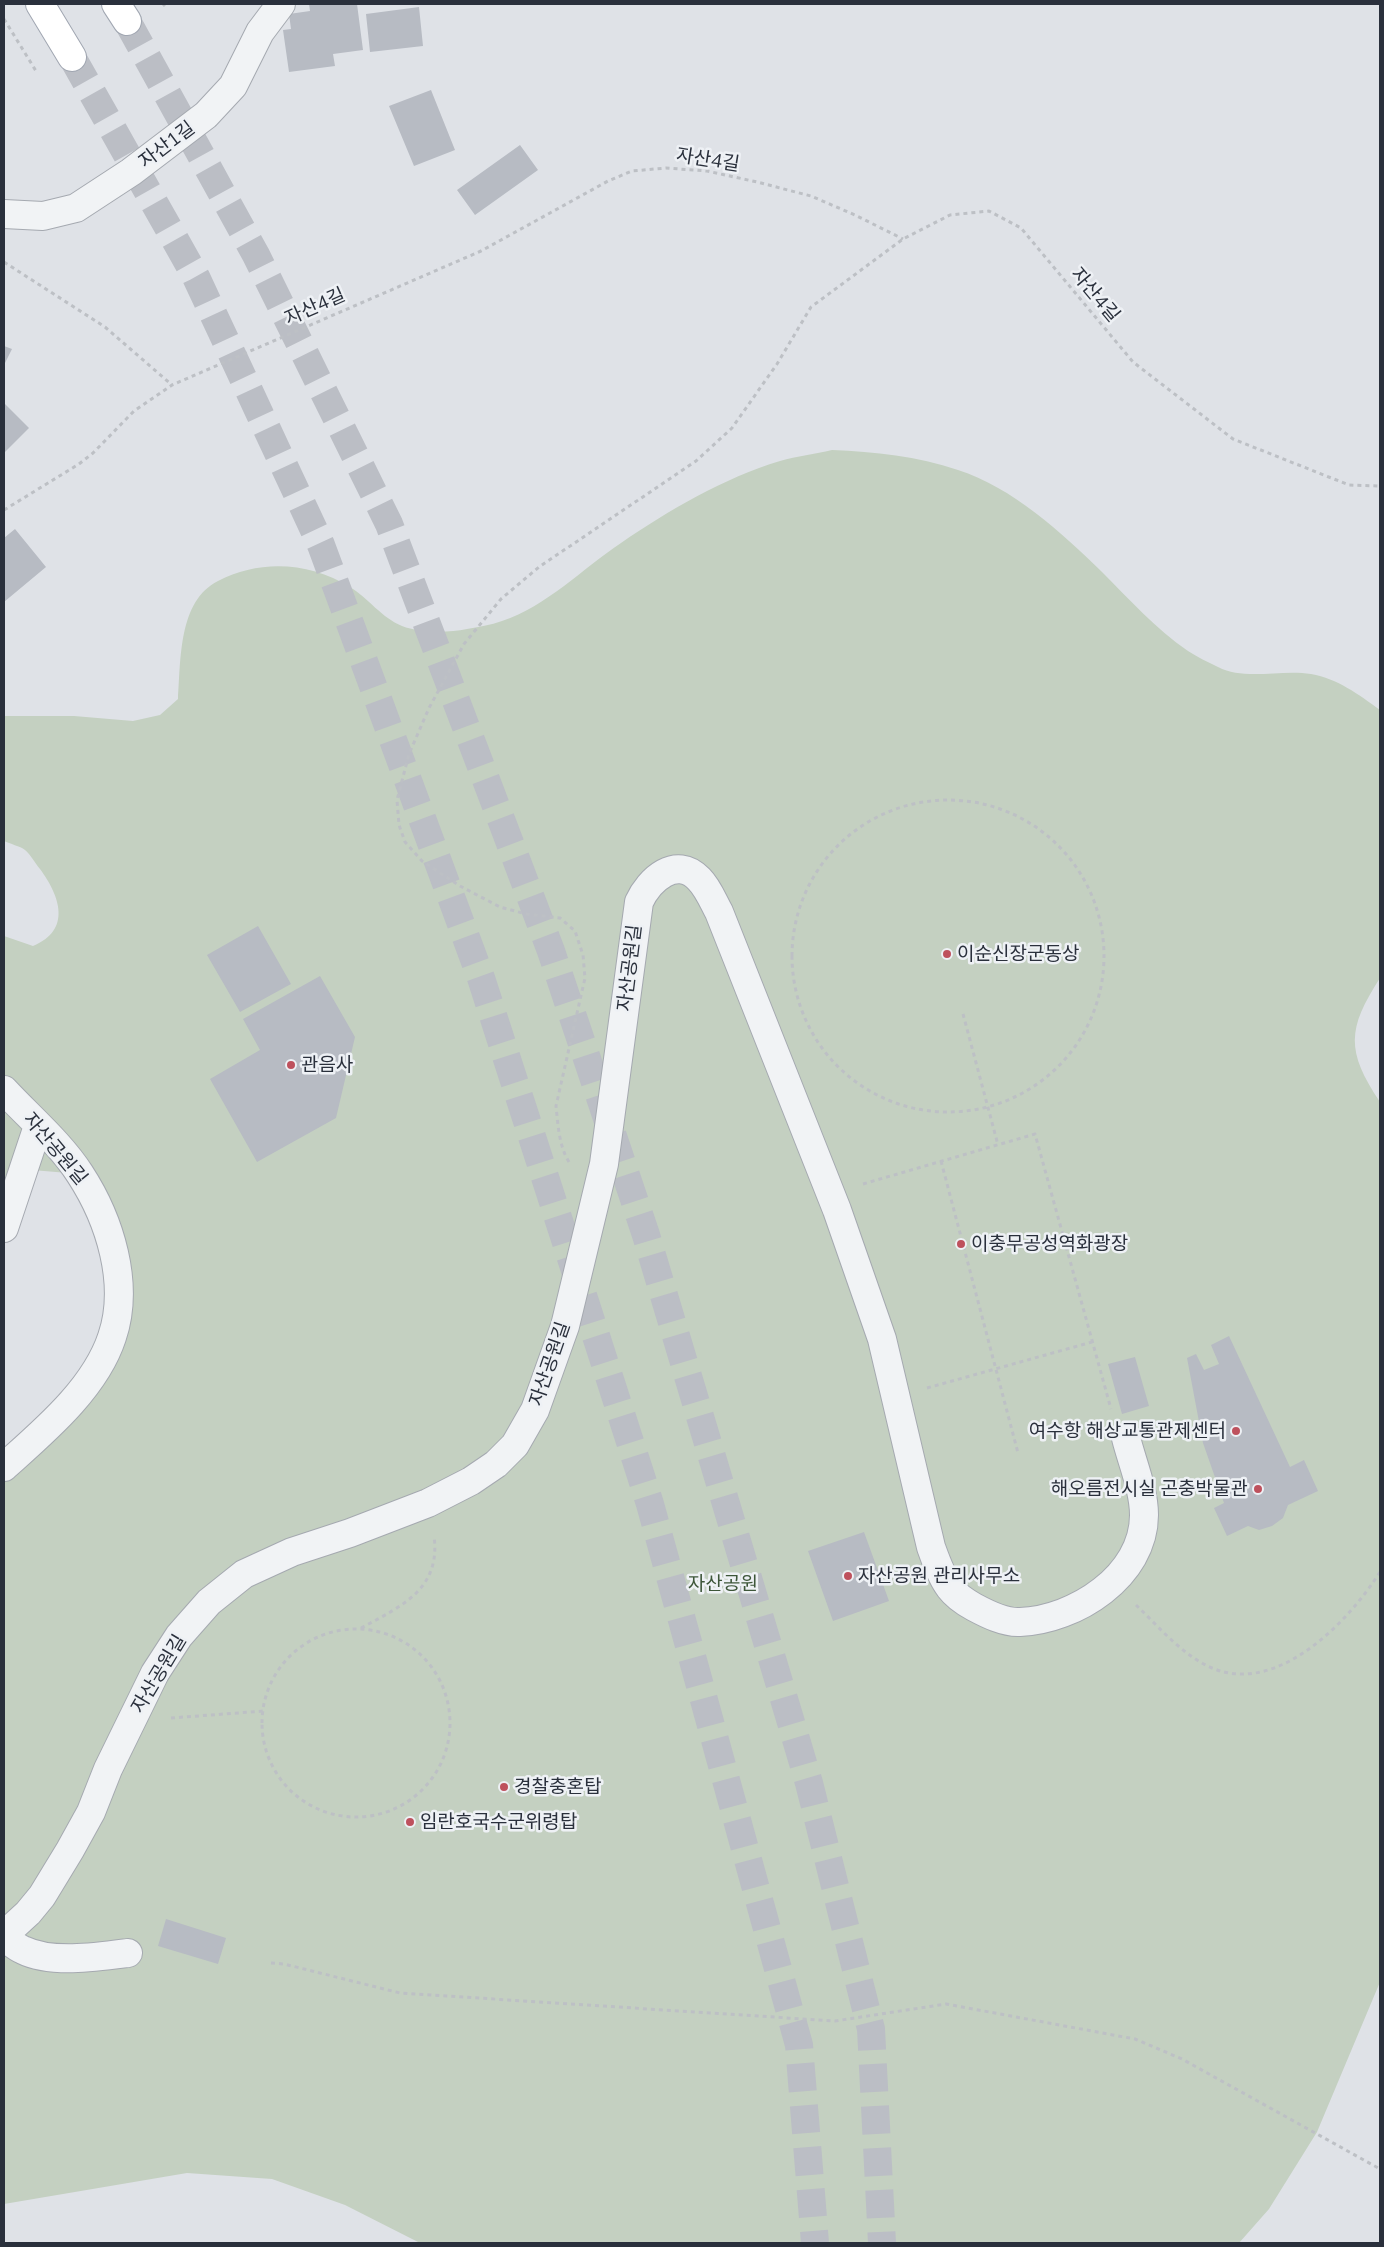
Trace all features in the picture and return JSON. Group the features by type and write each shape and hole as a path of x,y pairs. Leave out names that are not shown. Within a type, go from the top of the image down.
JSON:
{"main road":[{"path":"40,4 72,57"}],"street":[{"name":"자산1길","path":"4,214 43,216 76,208 132,172 206,115 233,86 260,32 281,4"},
{"name":"자산공원길","path":"4,1936 28,1913 42,1896 91,1812 130,1722 155,1673 179,1636 209,1602 244,1574 292,1552 350,1533 428,1503 471,1481 496,1464 515,1445 535,1410 565,1326 604,1164 639,902 652,880 663,873 677,870 689,872 698,878 719,912 833,1201 882,1339 936,1562 951,1590 963,1601 997,1618 1018,1622 1054,1616 1085,1604 1112,1582 1133,1554 1144,1516 1126,1438"},
{"name":"자산공원길","path":"4,1090 80,1174 96,1202 109,1236 118,1274 120,1301 112,1338 96,1368 72,1401 47,1430 4,1467"},
{"path":"4,1228 38,1126"},
{"path":"4,1936 24,1951 45,1957 96,1958 128,1953"}],"path":[{"path":"4,19 36,71"},
{"name":"자산4길","path":"4,510 79,464 134,411 172,385 481,251 608,181 632,171 666,168 707,171 810,196 903,238 950,215 989,211 1020,228 1133,362 1233,439 1349,485 1380,486"},
{"path":"594,1206 564,1154 558,1128 556,1106 585,978 583,956 575,931 560,918 526,914 500,907 460,886 422,861 404,842 399,825 397,800 409,754 429,708 464,644 501,599 539,567 696,461 732,428 777,364 811,307 903,238"},
{"path":"4,262 105,327 172,385"},
{"path":"932,800 984,803 1032,823 1071,857 1096,902 1106,953 1098,1004 1074,1050 1037,1086 988,1108 938,1113 888,1102 844,1075 811,1034 793,986 792,934 808,885 838,843 881,814 932,800"},
{"path":"964,1014 998,1145"},
{"path":"857,1186 1035,1134 1115,1423 1126,1438"},
{"path":"941,1161 1018,1453"},
{"path":"896,1397 1092,1342"},
{"path":"361,1629 402,1605 424,1585 431,1573 435,1562 435,1547 428,1503"},
{"path":"1112,1582 1184,1650 1213,1668 1248,1673 1270,1668 1299,1657 1333,1631 1356,1606 1380,1572"},
{"path":"361,1629 392,1635 419,1652 439,1677 450,1707 450,1738 440,1768 420,1794 394,1810 365,1818 334,1816 306,1804 283,1784 268,1758 261,1729 264,1698 278,1670 301,1647 329,1633 361,1629"},
{"path":"130,1722 264,1710"},
{"path":"271,1963 284,1964 400,1993 836,2021 946,2004 1135,2039 1182,2059 1380,2168"}],"green space":[{"name":"자산공원","path":"832,450 880,454 927,461 978,478 1017,499 1053,527 1087,557 1154,623 1188,651 1229,671 1251,674 1299,673 1321,676 1347,688 1380,710 1380,978 1361,1012 1355,1040 1356,1054 1361,1068 1380,1102 1380,1982 1317,2132 1269,2209 1239,2243 420,2243 345,2205 272,2179 187,2173 4,2204 4,1467 47,1429 120,1301 80,1174 20,1169 4,1213 4,936 33,946 45,939 53,931 58,922 59,912 53,890 31,857 23,849 4,841 4,716 74,716 133,721 160,715 178,699 184,633 195,603 205,590 218,581 234,574 268,567 302,568 318,572 350,587 388,618 402,626 425,631 442,632 484,626 518,614 549,597 639,531 698,496 759,468 780,461"}],"building":[{"path":"309,4 357,4 363,50 333,54 335,66 289,72 283,30 291,29 289,14 310,11"},
{"path":"419,7 423,46 370,52 366,14"},
{"path":"431,90 455,150 414,166 389,106"},
{"path":"520,145 538,170 475,215 457,190"},
{"path":"4,346 12,349 4,365"},
{"path":"4,403 29,428 4,453"},
{"path":"15,529 46,567 4,602 4,538"},
{"path":"258,926 291,984 240,1012 207,955"},
{"name":"관음사","path":"320,976 355,1037 336,1118 257,1162 210,1079 260,1050 243,1019"},
{"name":"여수항 해상교통관제센터","path":"1229,1336 1290,1467 1304,1460 1318,1491 1288,1505 1283,1518 1272,1526 1259,1530 1248,1526 1227,1536 1214,1508 1224,1503 1203,1443 1187,1358 1196,1354 1204,1370 1219,1364 1211,1345"},
{"path":"1135,1357 1149,1406 1122,1414 1108,1364"},
{"name":"자산공원 관리사무소","path":"864,1532 889,1601 833,1621 808,1551"},
{"path":"166,1919 226,1938 218,1964 158,1946"}],"tunnel":[{"path":"127,21 256,255 389,524 551,951 646,1235 809,1783 871,2029 882,2243"},
{"path":"72,57 196,277 321,545 481,978 650,1504 799,2045 815,2243"}],"place":[{"name":"이순신장군동상","path":"947,954"},
{"name":"관음사","path":"291,1065"},
{"name":"이충무공성역화광장","path":"961,1244"},
{"name":"여수항 해상교통관제센터","path":"1236,1431"},
{"name":"해오름전시실 곤충박물관","path":"1258,1489"},
{"name":"자산공원 관리사무소","path":"848,1576"},
{"name":"경찰충혼탑","path":"504,1787"},
{"name":"임란호국수군위령탑","path":"410,1822"}]}
